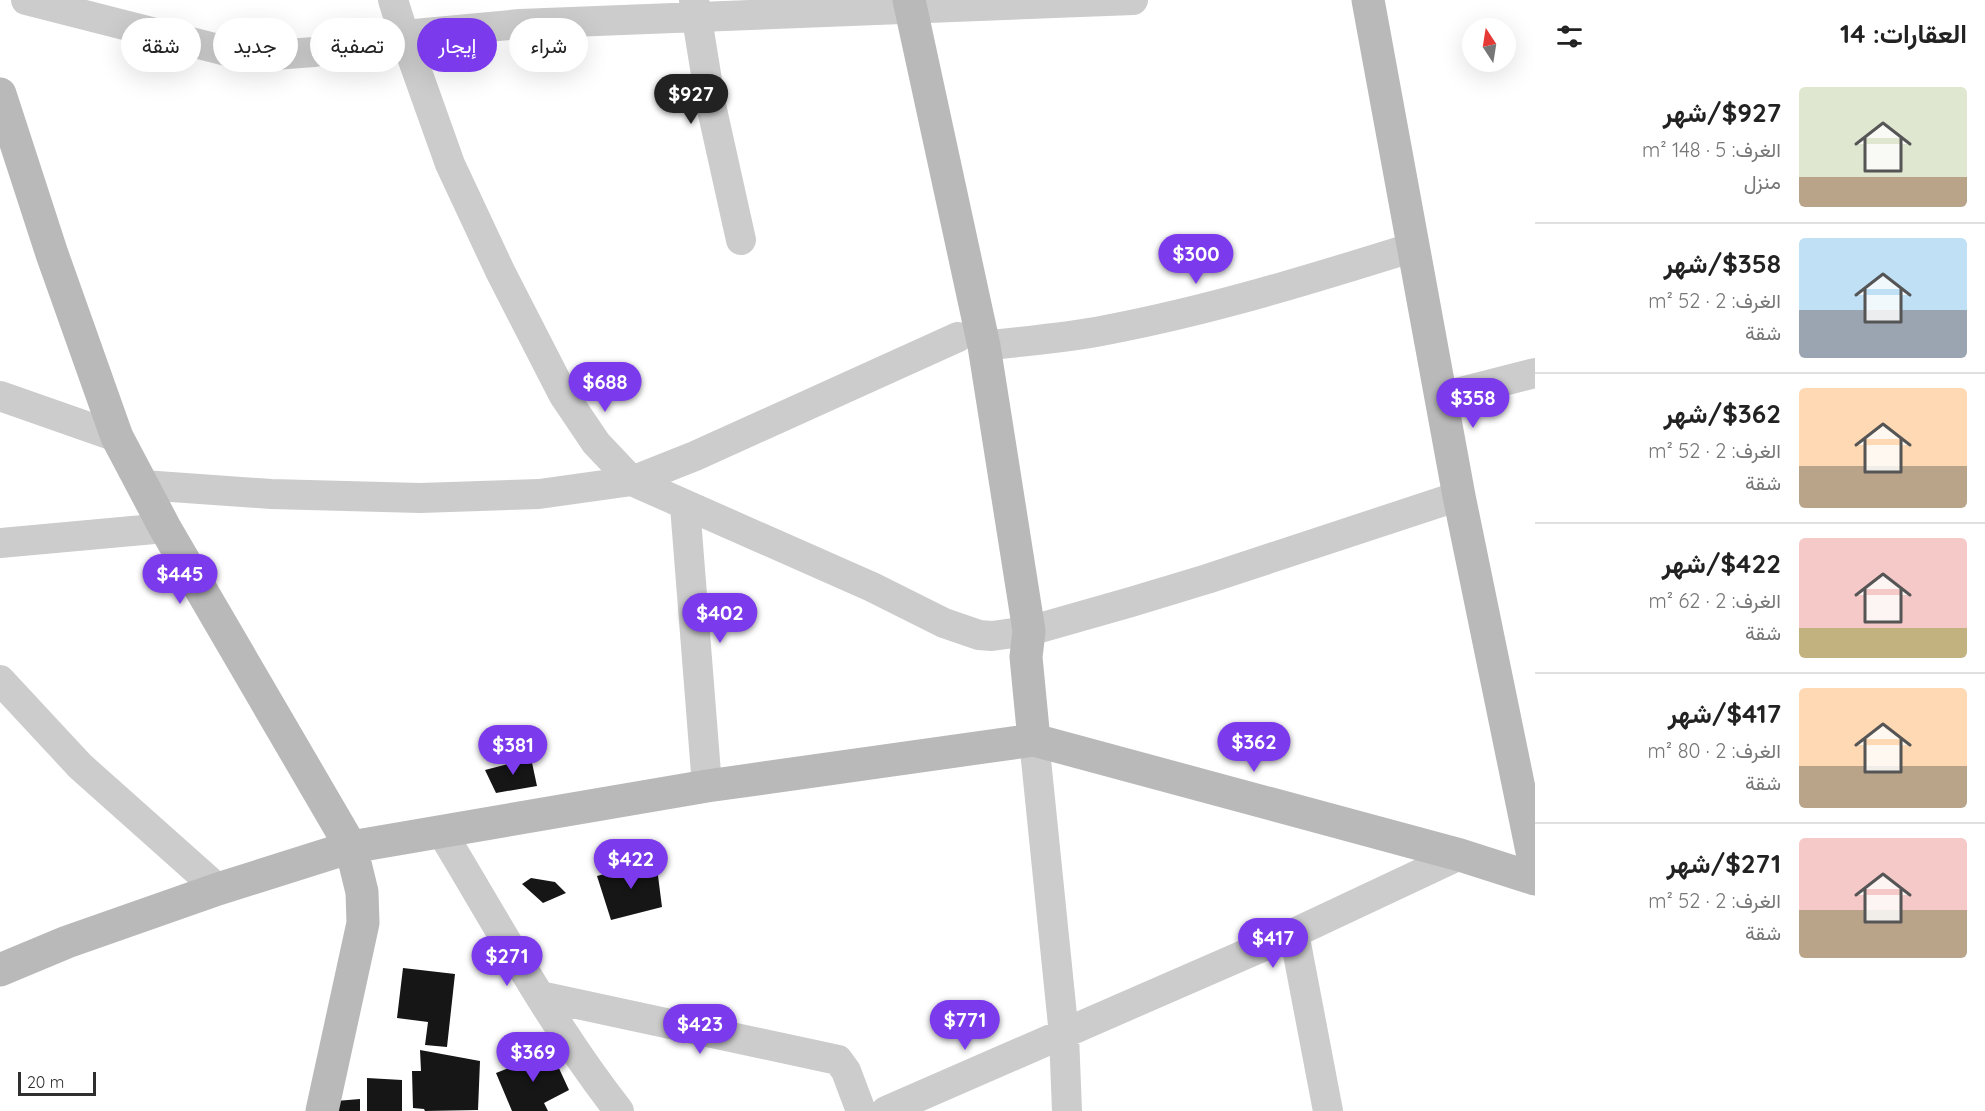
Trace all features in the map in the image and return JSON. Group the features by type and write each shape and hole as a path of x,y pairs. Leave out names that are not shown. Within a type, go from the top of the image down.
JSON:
{"street":[{"path":"26,0 234,53 274,55 310,52"},
{"path":"393,0 399,18"},
{"path":"405,35 695,8 1133,0"},
{"path":"1368,0 1459,496 1535,866"},
{"path":"898,4 971,342 1023,641 1064,1035 1067,1111"},
{"path":"695,8 711,105 741,240"},
{"path":"405,38 450,164 505,282 563,394 596,443 632,481 872,587 944,623 979,635 1023,641 1459,496"},
{"path":"2,109 117,437 165,528 351,847 362,892 363,923 322,1111"},
{"path":"142,485 271,494 420,498 540,494 632,481 971,342 1104,331 1271,292 1414,247"},
{"path":"1441,397 1535,373"},
{"path":"0,396 117,437"},
{"path":"685,506 707,786"},
{"path":"0,543 165,528"},
{"path":"0,680 80,766 218,889"},
{"path":"0,970 67,942 218,889 351,847 707,786 1034,740 1460,855 1535,879"},
{"path":"441,831 540,996 596,1082 618,1111"},
{"path":"886,1111 1294,933 1460,855"},
{"path":"1294,933 1328,1111"},
{"path":"540,996 838,1060 846,1071 861,1111"}],"building":[{"path":"531,758 537,786 496,793 485,770"},
{"path":"656,860 662,907 611,920 597,876"},
{"path":"531,878 555,882 566,893 543,903 522,884"},
{"path":"403,968 455,974 447,1047 425,1045 428,1022 397,1018"},
{"path":"420,1050 480,1061 478,1110 425,1111 413,1108 412,1071 421,1071"},
{"path":"551,1051 569,1090 544,1103 548,1111 512,1111 496,1073"},
{"path":"367,1078 402,1080 402,1111 367,1111"},
{"path":"360,1099 360,1111 335,1111 336,1101"}]}
